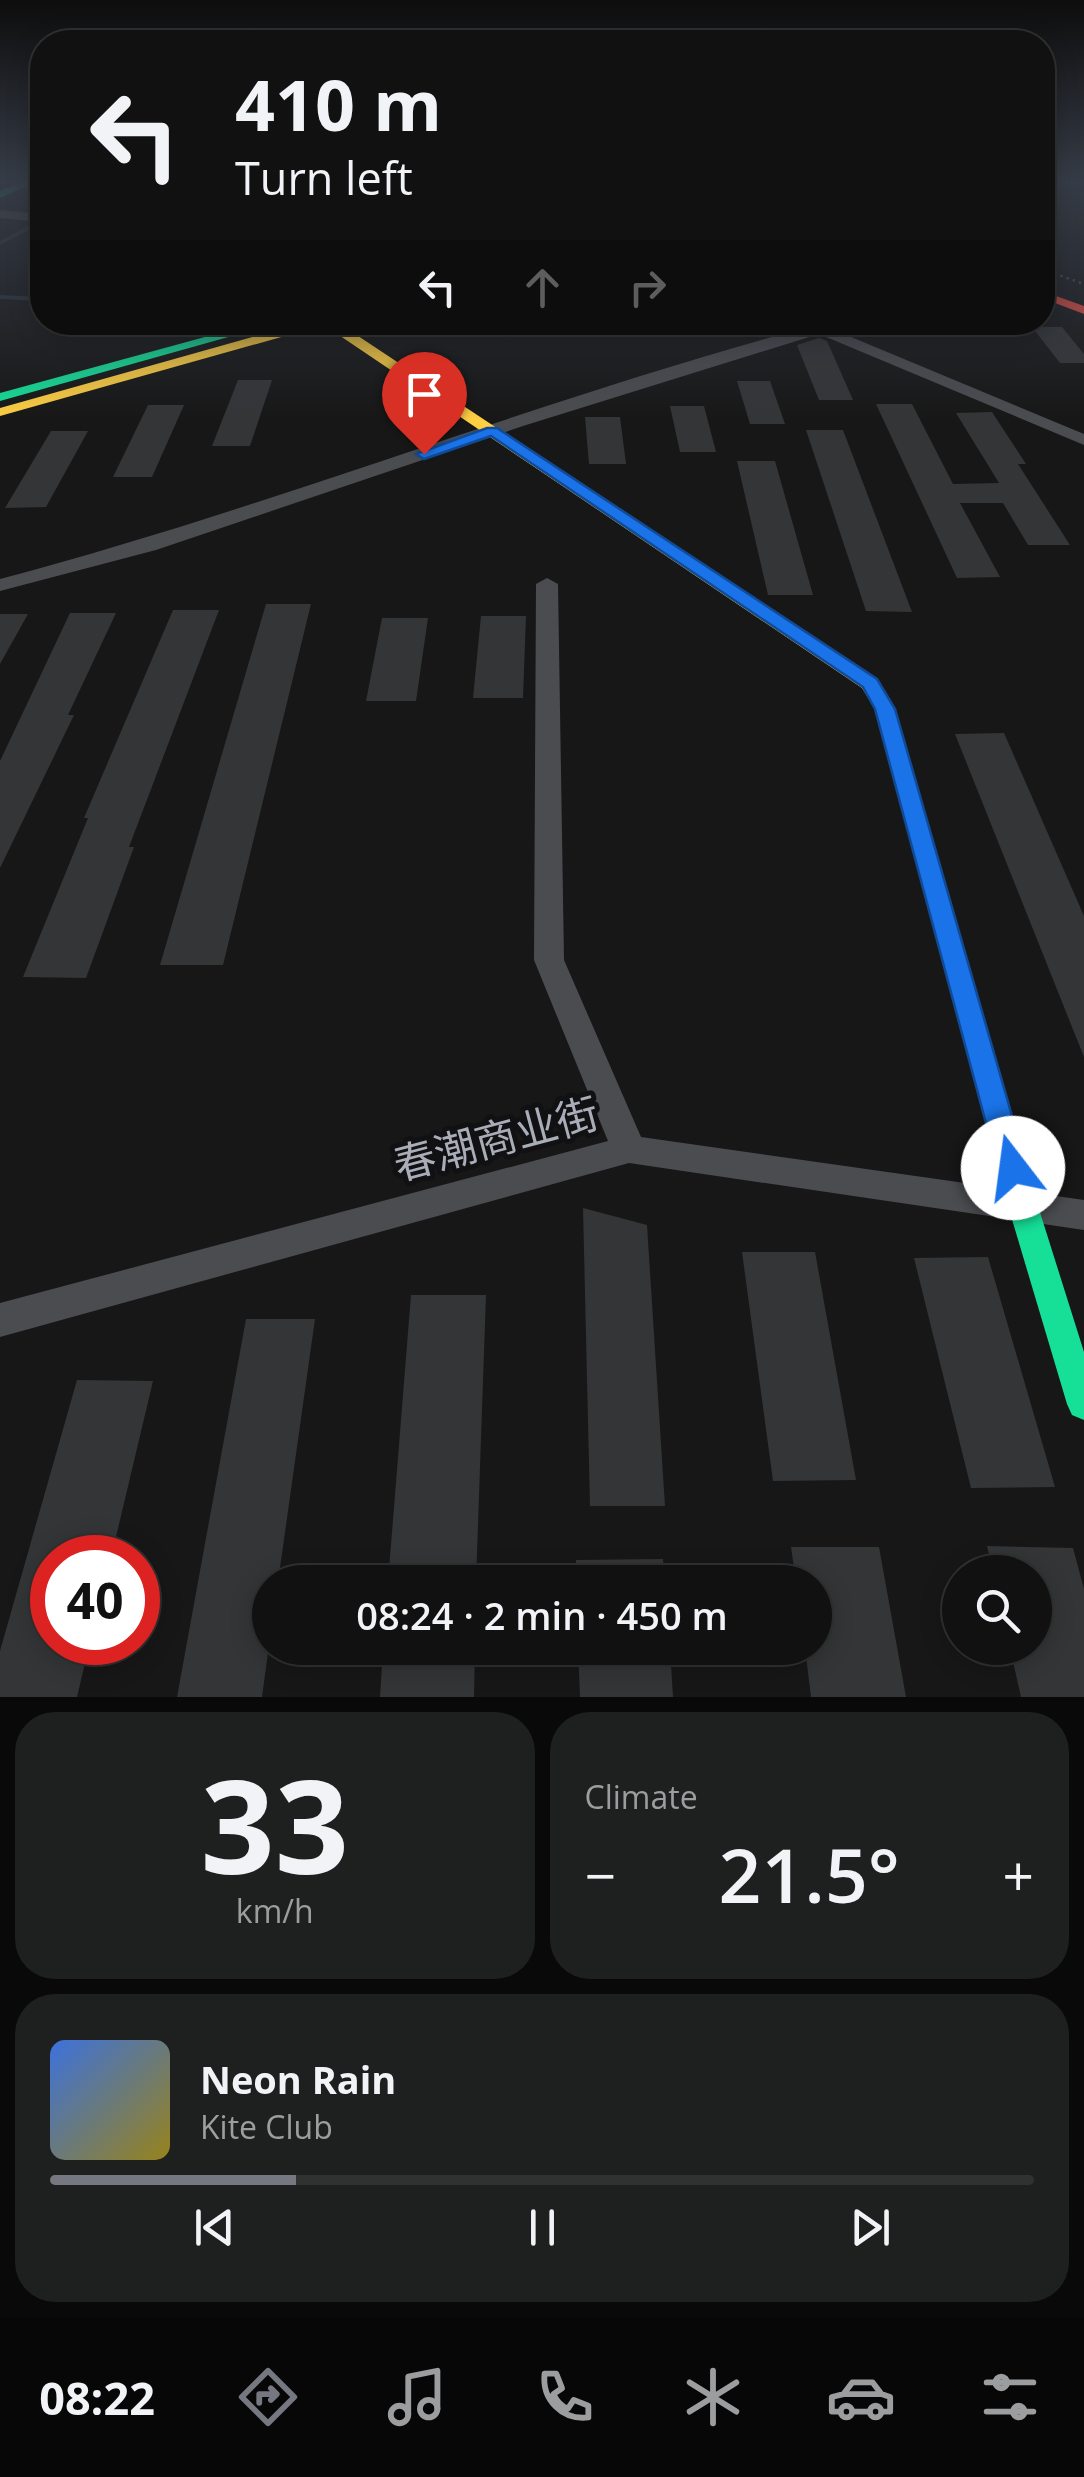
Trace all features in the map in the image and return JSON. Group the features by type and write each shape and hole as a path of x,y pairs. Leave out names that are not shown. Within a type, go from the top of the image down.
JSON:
{"main road":[{"path":"1055,284 1084,294"},
{"path":"1055,299 1084,310"},
{"path":"0,396 208,335"},
{"path":"0,396 228,335"},
{"path":"0,396 240,335"},
{"path":"0,416 287,335"},
{"path":"347,335 870,684 885,709 1024,1206 1084,1404"}],"street":[{"path":"0,585 149,546 492,431 801,335"},
{"path":"834,335 1084,440"},
{"path":"547,584 549,960 629,1149"},
{"name":"春潮商业街","path":"0,1320 629,1149 1084,1215"}],"path":[{"path":"1055,274 1084,284"}],"building":[{"path":"1055,327 1062,327 1084,354 1084,363 1060,363 1038,335 1055,335"},
{"path":"819,338 827,341 853,400 819,400 797,345"},
{"path":"238,380 272,380 250,446 212,446"},
{"path":"737,381 770,381 785,424 750,424"},
{"path":"876,404 912,404 953,484 999,483 956,413 992,412 1026,464 1018,464 1070,545 1028,545 1003,503 960,503 1000,577 957,578"},
{"path":"148,405 184,405 152,477 113,477"},
{"path":"670,406 704,406 716,452 680,452"},
{"path":"585,417 620,417 626,464 589,464"},
{"path":"806,430 843,430 912,612 866,611"},
{"path":"51,431 88,431 46,507 5,508"},
{"path":"737,461 775,461 813,595 768,595"},
{"path":"266,604 311,604 223,965 160,965"},
{"path":"173,610 219,610 129,847 134,847 86,978 23,977 88,818 84,818"},
{"path":"70,613 116,613 68,715 74,715 0,868 0,761"},
{"path":"0,614 28,614 0,664"},
{"path":"481,616 526,616 523,698 473,698"},
{"path":"382,618 428,618 416,701 366,701"},
{"path":"1004,733 1084,916 1084,1057 955,734"},
{"path":"583,1208 647,1225 665,1506 590,1506"},
{"path":"742,1252 815,1252 856,1480 773,1481"},
{"path":"988,1257 1055,1487 971,1488 914,1258"},
{"path":"411,1295 486,1295 477,1565 389,1565"},
{"path":"246,1319 315,1319 280,1565 252,1565 252,1665 266,1665 262,1697 177,1697"},
{"path":"77,1380 153,1381 116,1535 33,1535"},
{"path":"30,1545 30,1665 85,1665 77,1697 0,1697 0,1651"},
{"path":"987,1546 1073,1548 1084,1589 1084,1697 1021,1697 1014,1665 1052,1665 1052,1555 989,1555"},
{"path":"791,1547 879,1547 906,1697 811,1697 807,1665 832,1665 832,1565 794,1565"},
{"path":"663,1559 664,1565 576,1565 576,1560"},
{"path":"382,1665 475,1665 474,1697 380,1697"},
{"path":"579,1665 671,1665 673,1697 580,1697"}],"waterway":[{"path":"0,297 30,298"}],"traffic: fast":[{"path":"0,397 228,335"},
{"path":"936,893 1023,1206 1084,1404"}],"traffic: slow":[{"path":"0,412 275,335"},
{"path":"347,335 870,684 885,709 936,893"}],"traffic: jam":[{"path":"1055,299 1084,310"}],"route":[{"path":"424,454 492,431 852,668 870,684 885,709 1013,1168"}]}
